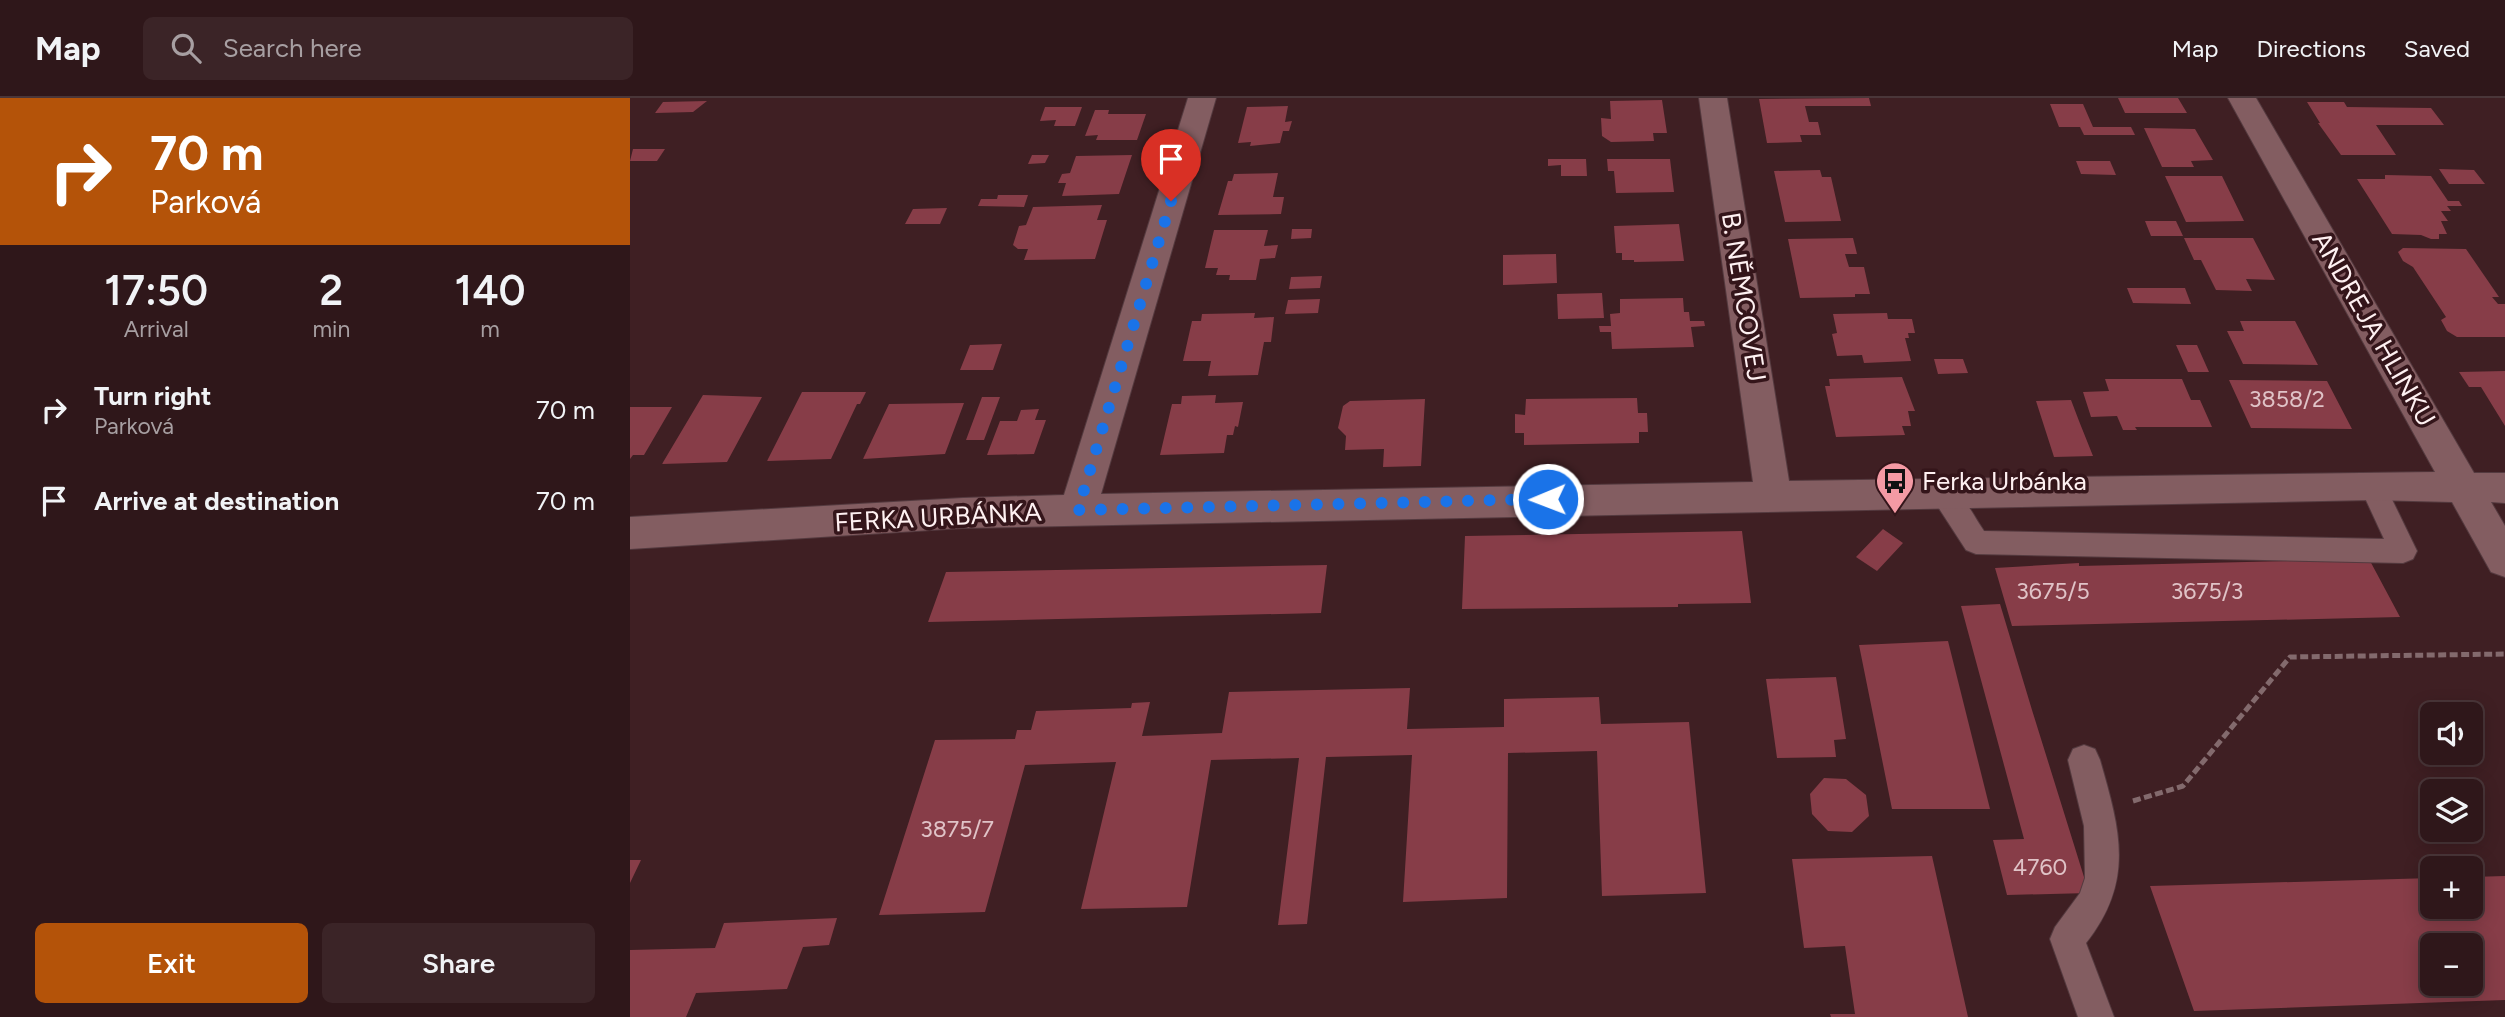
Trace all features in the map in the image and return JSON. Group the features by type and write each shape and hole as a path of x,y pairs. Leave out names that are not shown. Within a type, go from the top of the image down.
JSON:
{"street":[{"path":"1078,510 1202,98"},
{"name":"B. NĚMCOVEJ","path":"1713,98 1773,495"},
{"name":"ANDREJA HLINKU","path":"2242,98 2505,561"},
{"name":"FERKA URBÁNKA","path":"630,533 963,513 1078,510 2372,485 2505,488"}],"lane":[{"path":"1942,493 1976,542 2403,551 2372,485"},
{"path":"2084,760 2099,811 2102,852 2098,895 2067,939 2096,1017"}],"path":[{"path":"2099,811 2183,786 2290,657 2505,654"}],"building":[{"path":"1869,98 1871,106 1805,106 1809,122 1818,122 1821,135 1800,135 1802,142 1767,143 1759,99"},
{"path":"2118,98 2178,98 2187,113 2125,113"},
{"path":"1662,100 1667,133 1653,133 1654,141 1611,142 1602,136 1601,118 1611,119 1610,101"},
{"path":"707,101 693,112 655,113 663,102"},
{"path":"2307,102 2344,102 2347,107 2431,108 2444,125 2376,125 2396,155 2341,155"},
{"path":"2050,104 2083,104 2093,127 2131,127 2135,135 2084,135 2080,127 2059,127"},
{"path":"1288,106 1285,122 1292,121 1289,131 1283,131 1280,143 1250,146 1251,142 1238,143 1247,107"},
{"path":"1045,107 1082,107 1075,126 1054,126 1056,120 1040,121"},
{"path":"1095,110 1109,110 1108,114 1146,114 1137,140 1096,140 1098,135 1085,136"},
{"path":"2144,128 2195,129 2213,160 2191,161 2194,167 2162,167"},
{"path":"633,149 665,149 657,161 630,161"},
{"path":"1032,155 1049,155 1045,163 1028,164"},
{"path":"1132,155 1119,194 1062,196 1066,183 1058,183 1062,174 1070,173 1076,156"},
{"path":"1548,159 1586,159 1587,176 1561,176 1561,165 1548,166"},
{"path":"1607,159 1670,159 1674,192 1616,193 1614,171 1608,171"},
{"path":"2076,161 2110,161 2116,175 2081,174"},
{"path":"2439,169 2474,170 2485,184 2449,184"},
{"path":"1820,170 1822,177 1831,177 1841,221 1785,222 1774,171"},
{"path":"1278,173 1273,197 1284,197 1281,214 1218,215 1228,181 1232,181 1234,174"},
{"path":"2385,175 2431,176 2448,201 2459,201 2462,206 2447,206 2451,211 2441,211 2448,221 2441,221 2447,234 2439,234 2439,239 2431,239 2421,235 2392,234 2357,179 2385,179"},
{"path":"2165,176 2222,176 2244,221 2186,222"},
{"path":"998,195 1028,195 1024,207 978,206 981,199 997,199"},
{"path":"1102,205 1097,220 1107,220 1095,259 1024,260 1028,249 1018,249 1013,245 1019,226 1026,225 1033,207"},
{"path":"947,208 940,224 905,224 913,209"},
{"path":"2145,221 2176,221 2183,236 2151,236"},
{"path":"1679,224 1684,261 1634,262 1622,260 1622,253 1616,253 1614,226"},
{"path":"1292,229 1312,229 1311,238 1291,239"},
{"path":"1214,230 1268,230 1264,246 1278,245 1275,258 1260,259 1256,280 1229,280 1230,275 1216,275 1218,268 1205,268"},
{"path":"1853,238 1857,254 1845,254 1849,267 1864,267 1870,294 1855,294 1855,297 1800,298 1788,239"},
{"path":"2184,238 2253,238 2275,280 2246,279 2252,291 2216,290 2201,260 2194,260"},
{"path":"2403,248 2466,249 2499,297 2492,297 2498,304 2505,304 2505,337 2457,337 2447,331 2441,320 2446,317 2413,267 2403,261 2398,252"},
{"path":"1556,254 1557,283 1503,285 1503,255"},
{"path":"1322,276 1320,288 1289,289 1291,277"},
{"path":"2127,288 2185,288 2191,304 2133,303"},
{"path":"1602,293 1604,318 1558,319 1557,294"},
{"path":"1683,298 1684,312 1689,312 1690,321 1704,321 1705,326 1691,327 1694,347 1612,349 1611,332 1600,332 1599,326 1611,326 1610,314 1620,313 1620,299"},
{"path":"1320,299 1318,313 1285,314 1288,300"},
{"path":"1255,313 1254,318 1274,317 1271,342 1264,342 1258,375 1208,376 1211,361 1183,361 1192,321 1201,321 1202,314"},
{"path":"1887,313 1888,319 1912,319 1915,333 1908,333 1909,338 1905,338 1911,361 1864,363 1862,355 1837,356 1832,334 1837,333 1833,314"},
{"path":"2240,321 2295,321 2318,365 2243,364 2227,331 2244,331"},
{"path":"1002,344 993,370 960,370 970,345"},
{"path":"2176,345 2197,345 2209,372 2188,372"},
{"path":"1934,359 1963,359 1968,373 1938,374"},
{"path":"2505,371 2505,426 2481,387 2469,387 2459,372"},
{"path":"1902,377 1915,411 1908,411 1911,426 1902,426 1905,435 1836,437 1825,386 1830,386 1829,379"},
{"path":"2105,379 2182,379 2191,400 2200,400 2212,427 2135,427 2137,430 2123,430 2117,416 2091,417 2083,392 2109,391"},
{"path":"2229,380 2327,381 2352,429 2251,428"},
{"path":"802,392 866,392 860,404 857,404 831,459 767,461"},
{"path":"703,395 762,397 727,462 662,464"},
{"path":"1216,395 1215,403 1243,402 1238,427 1235,426 1233,435 1227,435 1224,453 1160,455 1172,404 1181,404 1182,396"},
{"path":"982,397 1000,397 984,440 966,440"},
{"path":"1637,398 1638,413 1647,413 1648,432 1639,432 1639,443 1524,445 1524,433 1515,433 1515,414 1525,415 1526,399"},
{"path":"1425,399 1421,466 1383,467 1384,449 1345,450 1346,436 1338,428 1343,406 1350,401"},
{"path":"2071,400 2093,456 2054,457 2036,401"},
{"path":"964,403 945,454 863,459 889,404"},
{"path":"630,407 672,407 644,455 633,455 630,459"},
{"path":"1039,409 1035,420 1046,420 1034,454 987,455 1000,421 1017,421 1021,410"},
{"path":"1883,529 1903,543 1877,571 1856,557"},
{"path":"1742,531 1751,603 1678,604 1678,607 1462,609 1465,536"},
{"path":"2369,559 2400,617 2012,626 1995,568 2079,563 2079,566"},
{"path":"1327,565 1321,613 928,622 946,572"},
{"path":"2000,604 2089,893 2007,895 1993,840 2024,839 1961,606"},
{"path":"1948,641 1990,809 1892,809 1859,645"},
{"path":"1836,677 1846,739 1834,740 1836,757 1777,758 1766,679"},
{"path":"1410,688 1407,729 1504,727 1504,699 1599,697 1601,724 1689,722 1706,893 1602,896 1597,751 1508,753 1507,898 1403,902 1412,755 1326,757 1307,924 1278,925 1299,758 1211,760 1187,907 1081,909 1116,762 1025,765 985,912 879,915 935,740 1015,739 1017,730 1031,730 1036,711 1131,708 1132,703 1150,702 1142,736 1222,733 1229,692"},
{"path":"1824,778 1846,779 1866,795 1869,816 1852,832 1828,831 1812,814 1810,794"},
{"path":"1932,856 1968,1017 1831,1017 1830,1014 1855,1014 1845,946 1804,948 1792,859"},
{"path":"630,860 641,860 630,883"},
{"path":"2505,876 2505,1000 2194,1011 2150,886 2420,878 2420,919 2483,919 2483,877"},
{"path":"837,918 829,945 803,947 787,989 696,993 686,1017 630,1017 630,950 715,948 724,923"}],"place":[{"name":"Ferka Urbánka","path":"1895,515"}],"route":[{"path":"1171,201 1078,510 1548,499"}]}
